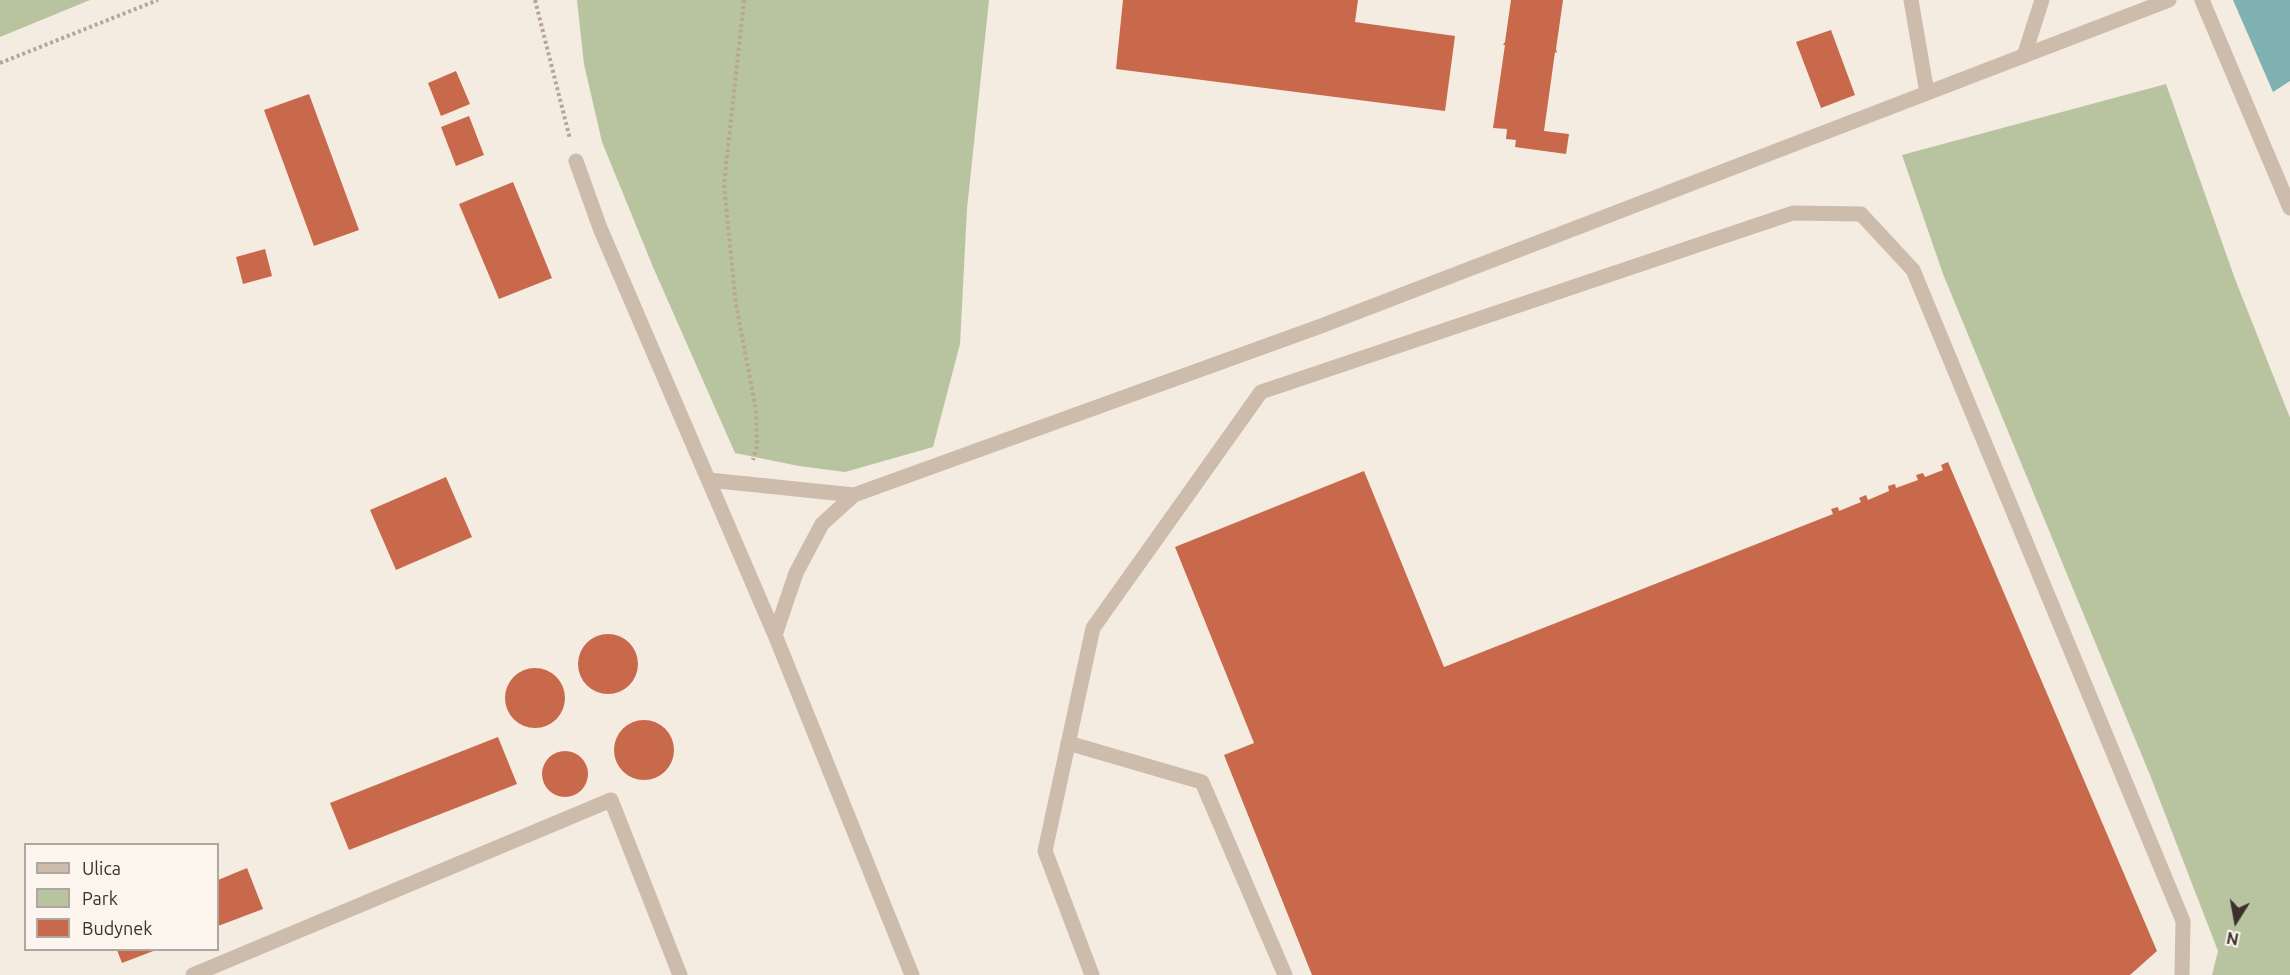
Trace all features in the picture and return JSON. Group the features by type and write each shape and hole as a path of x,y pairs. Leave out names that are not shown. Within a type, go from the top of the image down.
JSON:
{"street":[{"path":"1911,0 1927,93"},
{"path":"2024,56 2042,0"},
{"path":"775,635 796,573 822,524 854,495 1321,326 2169,0"},
{"path":"2202,0 2290,208"},
{"path":"576,161 600,228 775,635 912,975"},
{"path":"1092,975 1045,851 1093,628 1261,392 1793,213 1861,214 1913,270 2183,921 2182,975"},
{"path":"709,480 854,495"},
{"path":"1068,743 1202,782 1285,975"},
{"path":"193,975 611,800 680,975"}],"path":[{"path":"0,63 158,0"},
{"path":"535,0 576,161"},
{"path":"744,0 724,185 736,305 756,410 757,446 747,484"}],"green space":[{"path":"0,0 90,0 0,37"},
{"path":"577,0 989,0 967,209 960,344 933,447 845,472 799,466 735,453 653,267 602,142 584,64"},
{"path":"2166,84 2235,279 2290,418 2290,975 2212,975 2218,951 2150,775 1943,274 1902,155"}],"water":[{"path":"2233,0 2290,0 2290,81 2273,92"}],"building":[{"path":"1123,0 1358,0 1355,22 1455,36 1445,111 1116,69"},
{"path":"1511,0 1563,0 1544,131 1569,134 1566,154 1515,147 1516,140 1506,139 1507,129 1493,128"},
{"path":"1831,30 1855,95 1821,108 1796,42"},
{"path":"456,71 470,104 441,116 428,83"},
{"path":"309,94 359,230 314,246 264,110"},
{"path":"469,116 484,155 456,166 441,127"},
{"path":"513,182 552,278 499,299 459,204"},
{"path":"265,249 272,276 243,284 236,257"},
{"path":"1948,462 2157,951 2130,975 1312,975 1224,755 1254,743 1175,547 1364,471 1444,667 1833,514 1831,509 1838,507 1839,511 1861,502 1859,498 1866,495 1868,500 1889,491 1888,486 1895,484 1896,488 1918,480 1916,475 1923,473 1925,477 1943,470 1941,465"},
{"path":"446,477 472,537 396,570 370,510"},
{"path":"602,634 614,634 625,639 633,647 638,664 636,676 625,689 614,694 602,694 591,689 583,681 578,670 578,658 583,647 591,639"},
{"path":"529,668 541,668 552,673 560,681 565,698 563,710 552,723 541,728 529,728 518,723 510,715 505,704 505,692 510,681 518,673"},
{"path":"638,720 650,720 666,728 672,738 674,750 672,762 666,772 650,780 638,780 622,772 614,756 614,744 622,728"},
{"path":"498,737 517,784 349,850 330,803"},
{"path":"565,751 581,758 588,774 581,790 565,797 549,790 542,774 549,758"},
{"path":"247,868 263,909 219,926 219,880"},
{"path":"117,951 153,951 122,963"}]}
